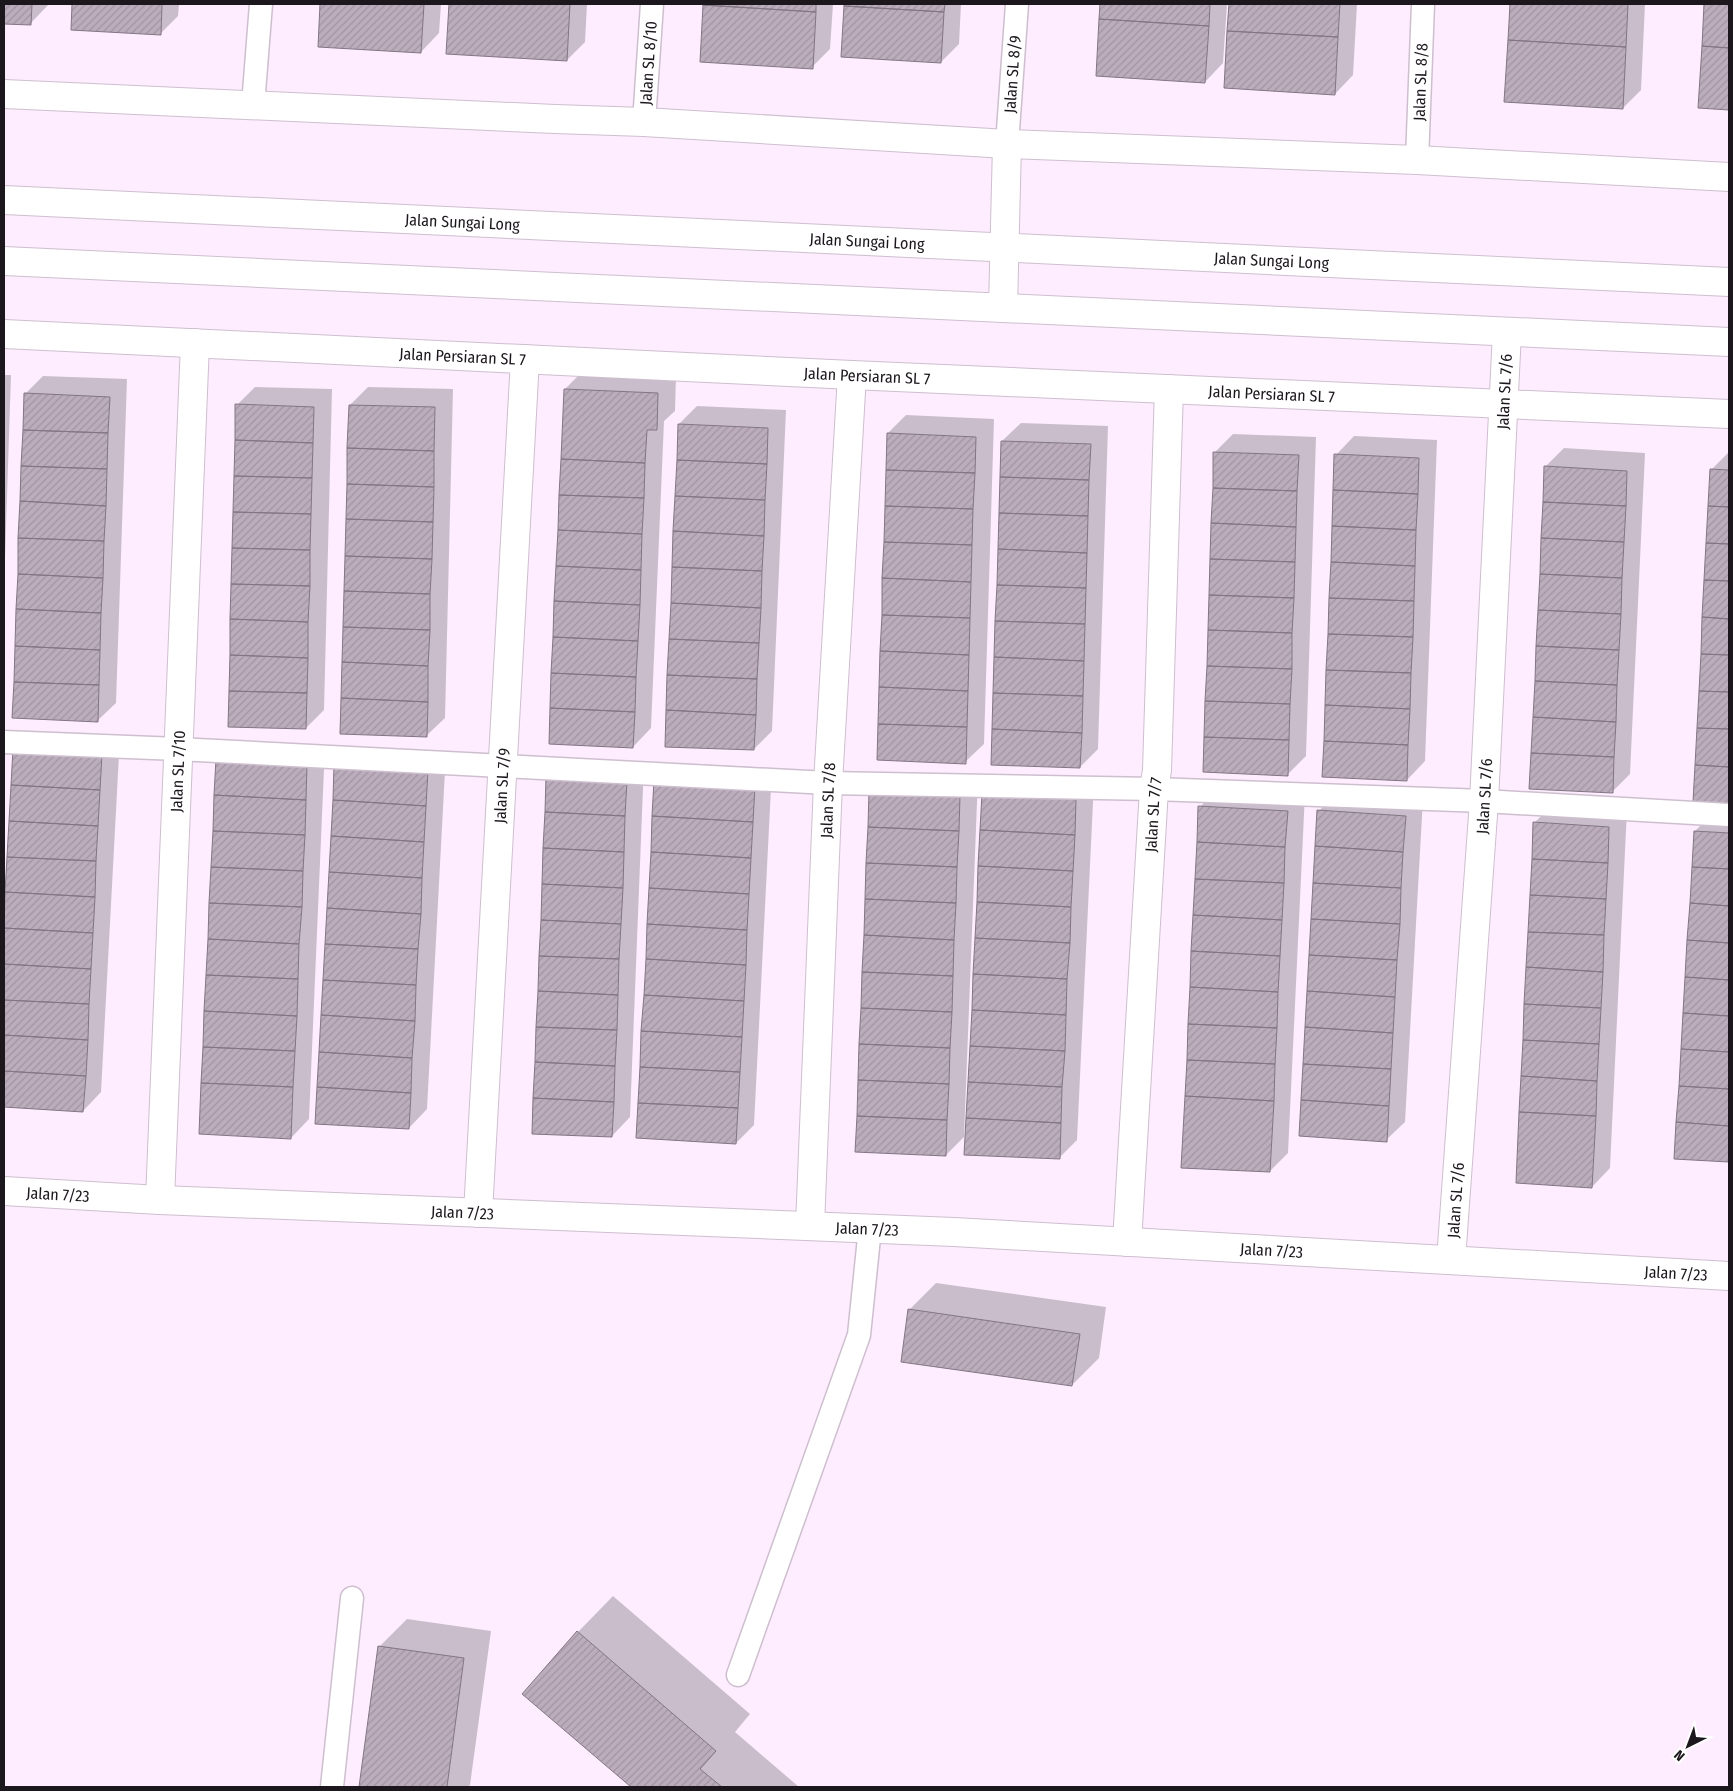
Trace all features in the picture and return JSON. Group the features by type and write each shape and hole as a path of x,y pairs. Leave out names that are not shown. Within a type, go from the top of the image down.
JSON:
{"street":[{"path":"4,94 644,122 1007,144 1417,160 1729,177"},
{"path":"1003,308 1007,144"},
{"name":"Jalan Sungai Long","path":"4,200 1729,282"},
{"path":"4,262 1729,342"},
{"name":"Jalan SL 7/6","path":"1452,1260 1484,800 1508,332"},
{"name":"Jalan Persiaran SL 7","path":"4,334 852,375 1729,414"},
{"name":"Jalan SL 7/10","path":"160,1200 195,343"},
{"name":"Jalan SL 7/9","path":"478,1213 525,359"},
{"name":"Jalan SL 7/8","path":"810,1226 828,783 852,375"},
{"name":"Jalan SL 7/7","path":"1127,1242 1154,788 1157,770 1169,389"},
{"name":"Jalan 7/23","path":"4,1191 160,1200 870,1228 1729,1276"}],"lane":[{"path":"253,105 261,4"},
{"name":"Jalan SL 8/10","path":"644,122 652,4"},
{"name":"Jalan SL 8/9","path":"1007,144 1017,4"},
{"name":"Jalan SL 8/8","path":"1417,160 1423,4"},
{"path":"4,742 178,749 828,783 1154,788 1484,800 1729,816"},
{"path":"738,1675 860,1335 870,1228"},
{"path":"332,1787 352,1598"}],"building":[{"path":"4,4 32,4 31,25 4,24"},
{"path":"72,4 162,4 161,35 71,30"},
{"path":"320,4 424,4 421,53 318,47"},
{"path":"449,4 570,4 567,61 446,54"},
{"path":"816,4 816,12 703,5"},
{"path":"844,4 945,4 944,12 844,6"},
{"path":"1100,4 1210,4 1209,26 1099,19"},
{"path":"1229,4 1340,4 1338,37 1227,31"},
{"path":"1510,4 1628,4 1626,47 1508,40"},
{"path":"1704,4 1729,4 1729,48 1702,46"},
{"path":"703,5 816,12 813,69 700,62"},
{"path":"844,6 944,12 941,63 841,57"},
{"path":"1099,19 1209,26 1205,83 1096,76"},
{"path":"1227,31 1338,37 1335,95 1224,88"},
{"path":"1508,40 1626,47 1623,109 1504,102"},
{"path":"1702,46 1729,48 1729,110 1698,108"},
{"path":"564,389 658,393 657,430 647,430 645,463 561,459"},
{"path":"24,393 110,397 108,433 23,430"},
{"path":"235,404 314,407 313,443 235,440"},
{"path":"349,405 435,407 434,451 347,448"},
{"path":"678,424 768,428 767,464 677,460"},
{"path":"23,430 108,433 107,469 21,466"},
{"path":"887,433 976,437 975,473 886,470"},
{"path":"235,440 313,443 312,478 234,476"},
{"path":"1001,441 1091,444 1089,480 1000,477"},
{"path":"347,448 434,451 434,487 347,484"},
{"path":"1213,452 1299,455 1297,491 1213,488"},
{"path":"1334,454 1419,458 1418,494 1333,490"},
{"path":"561,459 645,463 644,498 559,495"},
{"path":"677,460 767,464 765,500 675,496"},
{"path":"21,466 107,469 106,506 20,501"},
{"path":"1544,466 1627,471 1626,506 1543,502"},
{"path":"1710,469 1729,470 1729,507 1708,506"},
{"path":"886,470 975,473 973,509 885,506"},
{"path":"234,476 312,478 311,514 233,512"},
{"path":"1000,477 1089,480 1088,516 999,513"},
{"path":"347,484 434,487 433,522 346,519"},
{"path":"1213,488 1297,491 1296,527 1211,523"},
{"path":"1333,490 1418,494 1416,530 1332,526"},
{"path":"559,495 644,498 642,534 558,530"},
{"path":"675,496 765,500 764,536 673,531"},
{"path":"20,501 106,506 104,541 18,538"},
{"path":"1543,502 1626,506 1624,542 1541,538"},
{"path":"885,506 973,509 972,545 884,542"},
{"path":"1708,506 1729,507 1729,544 1706,543"},
{"path":"233,512 311,514 310,550 232,548"},
{"path":"999,513 1088,516 1087,553 998,549"},
{"path":"346,519 433,522 432,559 345,556"},
{"path":"1211,523 1296,527 1295,562 1210,559"},
{"path":"1332,526 1416,530 1415,566 1331,562"},
{"path":"558,530 642,534 641,570 556,566"},
{"path":"673,531 764,536 762,571 672,567"},
{"path":"18,538 104,541 103,578 18,574"},
{"path":"1541,538 1624,542 1622,578 1540,574"},
{"path":"884,542 972,545 971,582 882,578"},
{"path":"1706,543 1729,544 1729,581 1704,580"},
{"path":"232,548 310,550 310,586 231,584"},
{"path":"998,549 1087,553 1086,588 997,585"},
{"path":"345,556 432,559 430,594 344,591"},
{"path":"1210,559 1295,562 1294,598 1209,595"},
{"path":"1331,562 1415,566 1414,601 1329,598"},
{"path":"556,566 641,570 640,605 554,601"},
{"path":"672,567 762,571 761,608 671,603"},
{"path":"18,574 103,578 101,613 16,609"},
{"path":"1540,574 1622,578 1621,614 1538,610"},
{"path":"882,578 971,582 970,618 882,615"},
{"path":"1704,580 1729,581 1729,619 1702,617"},
{"path":"231,584 310,586 308,622 230,619"},
{"path":"997,585 1086,588 1085,624 995,621"},
{"path":"344,591 430,594 430,630 343,627"},
{"path":"1209,595 1294,598 1292,633 1208,630"},
{"path":"1329,598 1414,601 1413,637 1328,634"},
{"path":"554,601 640,605 638,641 553,637"},
{"path":"671,603 761,608 759,643 669,639"},
{"path":"16,609 101,613 100,650 15,646"},
{"path":"1538,610 1621,614 1619,650 1536,646"},
{"path":"882,615 970,618 969,655 880,651"},
{"path":"1702,617 1729,619 1729,655 1701,654"},
{"path":"230,619 308,622 308,658 230,655"},
{"path":"995,621 1085,624 1084,661 994,657"},
{"path":"343,627 430,630 428,666 342,662"},
{"path":"1208,630 1292,633 1292,669 1207,666"},
{"path":"1328,634 1413,637 1411,673 1326,670"},
{"path":"553,637 638,641 636,677 551,673"},
{"path":"669,639 759,643 757,679 667,675"},
{"path":"15,646 100,650 99,685 14,682"},
{"path":"1536,646 1619,650 1617,685 1535,681"},
{"path":"880,651 969,655 968,691 879,687"},
{"path":"1701,654 1729,655 1729,692 1699,691"},
{"path":"230,655 308,658 307,693 229,691"},
{"path":"994,657 1084,661 1083,696 993,693"},
{"path":"342,662 428,666 428,702 341,698"},
{"path":"1207,666 1292,669 1290,704 1205,701"},
{"path":"1326,670 1411,673 1410,709 1325,705"},
{"path":"551,673 636,677 635,712 550,708"},
{"path":"667,675 757,679 756,715 666,710"},
{"path":"1535,681 1617,685 1616,722 1533,717"},
{"path":"14,682 99,685 98,722 12,718"},
{"path":"879,687 968,691 967,727 878,724"},
{"path":"229,691 307,693 306,729 228,727"},
{"path":"1699,691 1729,692 1729,729 1697,728"},
{"path":"993,693 1083,696 1082,733 992,729"},
{"path":"341,698 428,702 427,737 340,734"},
{"path":"1205,701 1290,704 1289,740 1204,737"},
{"path":"1325,705 1410,709 1408,745 1324,741"},
{"path":"550,708 635,712 633,748 549,744"},
{"path":"666,710 756,715 754,750 665,747"},
{"path":"1533,717 1616,722 1614,757 1531,753"},
{"path":"878,724 967,727 966,764 877,760"},
{"path":"1697,728 1729,729 1729,767 1695,765"},
{"path":"992,729 1082,733 1080,768 991,765"},
{"path":"1204,737 1289,740 1288,776 1203,772"},
{"path":"1324,741 1408,745 1407,781 1322,777"},
{"path":"13,749 102,754 100,790 11,785"},
{"path":"1531,753 1614,757 1613,793 1529,789"},
{"path":"216,759 307,763 306,800 214,795"},
{"path":"334,764 428,770 426,806 333,800"},
{"path":"1695,765 1729,767 1729,804 1693,802"},
{"path":"546,777 627,781 625,816 545,812"},
{"path":"654,780 755,786 753,822 652,816"},
{"path":"11,785 100,790 98,826 9,821"},
{"path":"869,791 960,795 959,831 868,827"},
{"path":"982,793 1076,799 1075,835 980,830"},
{"path":"214,795 306,800 305,835 213,831"},
{"path":"333,800 426,806 424,842 331,836"},
{"path":"1198,806 1288,811 1285,847 1197,842"},
{"path":"1317,810 1406,816 1403,852 1315,846"},
{"path":"545,812 625,816 624,852 543,848"},
{"path":"652,816 753,822 751,858 651,852"},
{"path":"9,821 98,826 96,861 7,857"},
{"path":"1533,822 1609,827 1608,863 1532,859"},
{"path":"868,827 959,831 957,867 866,863"},
{"path":"980,830 1075,835 1073,871 978,866"},
{"path":"213,831 305,835 303,871 211,867"},
{"path":"1694,831 1729,833 1729,869 1692,867"},
{"path":"331,836 424,842 422,878 329,872"},
{"path":"1197,842 1285,847 1284,883 1195,879"},
{"path":"1315,846 1403,852 1401,888 1313,883"},
{"path":"543,848 624,852 623,888 542,884"},
{"path":"651,852 751,858 749,894 649,888"},
{"path":"7,857 96,861 95,897 5,892"},
{"path":"1532,859 1608,863 1606,899 1530,895"},
{"path":"866,863 957,867 956,903 865,899"},
{"path":"978,866 1073,871 1071,907 977,902"},
{"path":"211,867 303,871 302,907 209,903"},
{"path":"1692,867 1729,869 1729,906 1690,903"},
{"path":"329,872 422,878 421,914 327,908"},
{"path":"1195,879 1284,883 1282,920 1193,915"},
{"path":"1313,883 1401,888 1400,924 1311,919"},
{"path":"542,884 623,888 621,924 541,920"},
{"path":"649,888 749,894 747,930 647,924"},
{"path":"5,892 95,897 93,933 4,928"},
{"path":"1530,895 1606,899 1604,935 1528,932"},
{"path":"865,899 956,903 954,940 864,935"},
{"path":"977,902 1071,907 1070,943 975,938"},
{"path":"209,903 302,907 299,944 208,939"},
{"path":"1690,903 1729,906 1729,943 1687,940"},
{"path":"327,908 421,914 418,949 325,944"},
{"path":"1193,915 1282,920 1280,956 1191,951"},
{"path":"1311,919 1400,924 1397,960 1309,955"},
{"path":"541,920 621,924 619,959 539,956"},
{"path":"647,924 747,930 746,965 646,959"},
{"path":"4,928 93,933 91,969 4,964"},
{"path":"1528,932 1604,935 1603,972 1526,967"},
{"path":"864,935 954,940 953,976 862,972"},
{"path":"975,938 1070,943 1067,979 973,974"},
{"path":"208,939 299,944 298,979 206,975"},
{"path":"1687,940 1729,943 1729,980 1685,977"},
{"path":"325,944 418,949 416,985 323,980"},
{"path":"1191,951 1280,956 1278,992 1190,987"},
{"path":"1309,955 1397,960 1395,997 1307,991"},
{"path":"539,956 619,959 618,995 538,991"},
{"path":"646,959 746,965 744,1001 644,995"},
{"path":"4,964 91,969 89,1004 4,1000"},
{"path":"1526,967 1603,972 1601,1008 1524,1004"},
{"path":"862,972 953,976 952,1012 861,1008"},
{"path":"973,974 1067,979 1066,1015 972,1010"},
{"path":"206,975 298,979 297,1016 204,1011"},
{"path":"1685,977 1729,980 1729,1016 1683,1013"},
{"path":"323,980 416,985 415,1021 321,1015"},
{"path":"1190,987 1278,992 1277,1028 1188,1024"},
{"path":"538,991 618,995 617,1030 536,1027"},
{"path":"1307,991 1395,997 1393,1033 1305,1027"},
{"path":"644,995 744,1001 742,1037 641,1031"},
{"path":"4,1000 89,1004 88,1040 4,1035"},
{"path":"1524,1004 1601,1008 1599,1044 1523,1040"},
{"path":"861,1008 952,1012 950,1048 859,1044"},
{"path":"972,1010 1066,1015 1065,1051 970,1046"},
{"path":"204,1011 297,1016 295,1051 203,1047"},
{"path":"1683,1013 1729,1016 1729,1052 1681,1049"},
{"path":"321,1015 415,1021 412,1058 319,1052"},
{"path":"1188,1024 1277,1028 1275,1064 1187,1060"},
{"path":"536,1027 617,1030 615,1066 535,1062"},
{"path":"1305,1027 1393,1033 1391,1069 1303,1064"},
{"path":"641,1031 742,1037 740,1072 640,1067"},
{"path":"4,1035 88,1040 86,1076 4,1071"},
{"path":"1523,1040 1599,1044 1597,1081 1521,1076"},
{"path":"859,1044 950,1048 949,1084 858,1080"},
{"path":"970,1046 1065,1051 1062,1087 968,1082"},
{"path":"203,1047 295,1051 293,1087 201,1083"},
{"path":"1681,1049 1729,1052 1729,1089 1679,1086"},
{"path":"319,1052 412,1058 411,1093 317,1087"},
{"path":"1187,1060 1275,1064 1274,1101 1185,1096"},
{"path":"535,1062 615,1066 614,1102 533,1098"},
{"path":"1303,1064 1391,1069 1389,1106 1301,1100"},
{"path":"640,1067 740,1072 738,1108 638,1103"},
{"path":"4,1071 86,1076 83,1112 4,1107"},
{"path":"1521,1076 1597,1081 1596,1116 1519,1112"},
{"path":"858,1080 949,1084 947,1120 857,1116"},
{"path":"968,1082 1062,1087 1061,1123 966,1118"},
{"path":"201,1083 293,1087 291,1139 199,1134"},
{"path":"1679,1086 1729,1089 1729,1126 1676,1122"},
{"path":"317,1087 411,1093 409,1129 315,1124"},
{"path":"1185,1096 1274,1101 1270,1172 1181,1168"},
{"path":"533,1098 614,1102 612,1137 532,1134"},
{"path":"1301,1100 1389,1106 1387,1142 1299,1136"},
{"path":"638,1103 738,1108 736,1144 636,1138"},
{"path":"1519,1112 1596,1116 1592,1188 1516,1183"},
{"path":"857,1116 947,1120 946,1156 855,1152"},
{"path":"966,1118 1061,1123 1060,1159 964,1155"},
{"path":"1676,1122 1729,1126 1729,1162 1674,1159"},
{"path":"908,1309 1080,1334 1072,1386 901,1362"},
{"path":"577,1631 716,1751 700,1769 722,1787 631,1787 522,1694"},
{"path":"378,1646 464,1658 447,1787 359,1787"}]}
